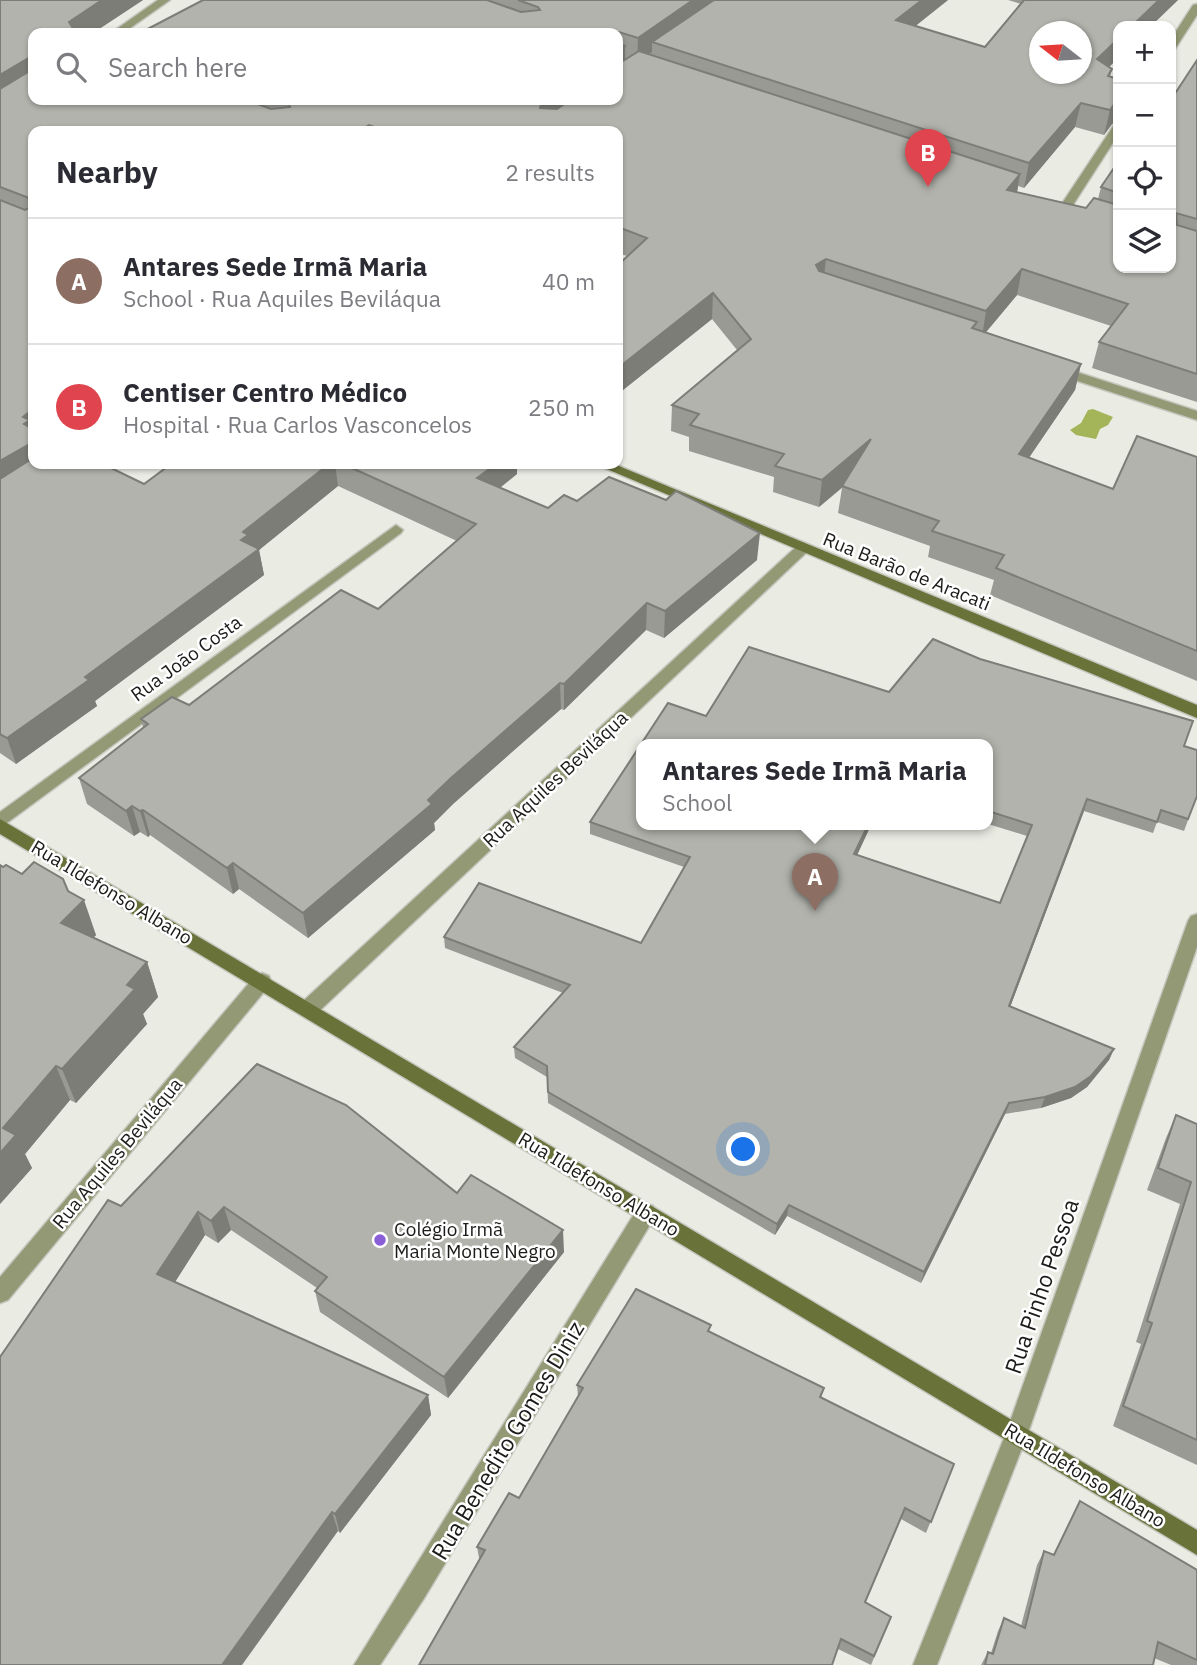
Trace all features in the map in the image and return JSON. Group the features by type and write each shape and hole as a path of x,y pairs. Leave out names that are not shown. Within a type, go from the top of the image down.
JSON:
{"street":[{"path":"123,28 165,0"},
{"path":"1176,39 1197,7"},
{"path":"1052,204 1071,210 1113,136"},
{"path":"1042,365 1197,416"},
{"name":"Rua Barão de Aracati","path":"614,469 1197,712"},
{"name":"Rua João Costa","path":"0,821 396,530"},
{"name":"Rua Aquiles Beviláqua","path":"308,1009 802,548"},
{"name":"Rua Ildefonso Albano","path":"0,826 1197,1543"},
{"name":"Rua Pinho Pessoa","path":"925,1665 1017,1433 1197,921"},
{"name":"Rua Aquiles Beviláqua","path":"0,1293 262,981"},
{"name":"Rua Benedito Gomes Diniz","path":"366,1665 415,1592 646,1213"}],"shaded area":[{"path":"1093,409 1113,417 1108,425 1100,429 1096,439 1076,435 1070,430 1081,423 1088,410"}],"building":[{"path":"0,0 102,0 69,22 73,28 28,28 28,72 27,59 0,75"},
{"path":"203,0 487,0 521,12 540,10 518,0 693,0 638,38 623,33 623,28 150,28"},
{"path":"714,0 922,0 896,20 985,47 1024,0 1159,0 1137,21 1113,21 1113,44 1097,59 1112,69 1108,76 1113,78 1113,106 1110,110 1081,103 1029,163 652,42"},
{"path":"639,51 1020,174 1007,190 1086,208 1094,198 1113,204 1113,273 1176,273 1176,213 1177,225 1197,231 1197,374 1099,342 1128,304 1022,269 986,311 826,259 816,265 819,271 977,322 972,328 1081,364 1019,454 1113,489 1137,436 1197,457 1197,651 996,568 1004,555 932,531 939,521 842,486 871,439 822,480 775,466 784,454 690,425 699,414 672,405 751,339 713,293 623,364 623,260 647,238 623,229 623,126 28,126 28,198 0,187 0,89 28,72 28,105 260,105 271,109 290,107 289,105 541,105 540,108 557,109 563,105 623,105 623,61"},
{"path":"1197,60 1197,219 1176,213 1176,92"},
{"path":"1113,169 1113,191 1101,187"},
{"path":"0,200 25,210 28,208 28,413 23,417 28,419 24,424 28,426 28,445 0,461"},
{"path":"28,461 28,469 113,469 144,484 164,469 323,469 243,532 248,535 241,540 259,549 85,677 89,680 7,738 0,734 0,479"},
{"path":"354,469 489,469 477,478 548,508 564,495 577,501 609,477 666,500 676,491 760,533 665,611 647,603 564,684 560,683 451,778 428,800 432,804 303,913 233,863 227,868 143,810 132,806 126,811 79,778 148,724 141,719 172,697 189,705 341,590 378,609 476,524"},
{"path":"933,639 980,659 1193,721 1184,746 1197,750 1197,796 1188,819 1161,810 1157,822 1087,799 1009,1006 1114,1049 1091,1076 1075,1087 1045,1097 1009,1103 924,1272 789,1205 777,1224 548,1092 547,1066 514,1047 570,985 444,937 479,883 641,943 690,857 590,822 636,752 636,830 866,830 854,854 1000,903 1032,825 993,813 993,739 644,739 668,703 706,716 749,647 889,692"},
{"path":"34,862 63,879 68,891 84,900 61,923 147,962 127,985 135,989 62,1069 56,1066 3,1128 16,1135 0,1153 0,865 6,865 22,874"},
{"path":"257,1064 346,1105 457,1193 471,1175 563,1230 444,1377 315,1291 327,1277 224,1207 211,1221 198,1212 157,1274 428,1395 335,1514 332,1512 222,1665 0,1665 0,1357 108,1200 121,1206"},
{"path":"1176,1115 1197,1124 1197,1440 1123,1406 1152,1323 1147,1321 1191,1182 1158,1168"},
{"path":"636,1289 711,1325 708,1331 824,1388 820,1397 954,1464 931,1522 905,1508 865,1602 891,1617 874,1656 841,1639 832,1665 419,1665 485,1550 477,1547 509,1493 519,1498 583,1388 577,1385"},
{"path":"1080,1501 1197,1570 1197,1660 1158,1642 1153,1665 985,1665 988,1652 993,1654 1004,1618 1025,1628 1044,1551 1054,1555"}],"place":[{"name":"Centiser Centro Médico","path":"928,187"},
{"name":"Antares Sede Irmã Maria","path":"815,911"},
{"name":"Colégio Irmã Maria Monte Negro","path":"380,1240"}]}
